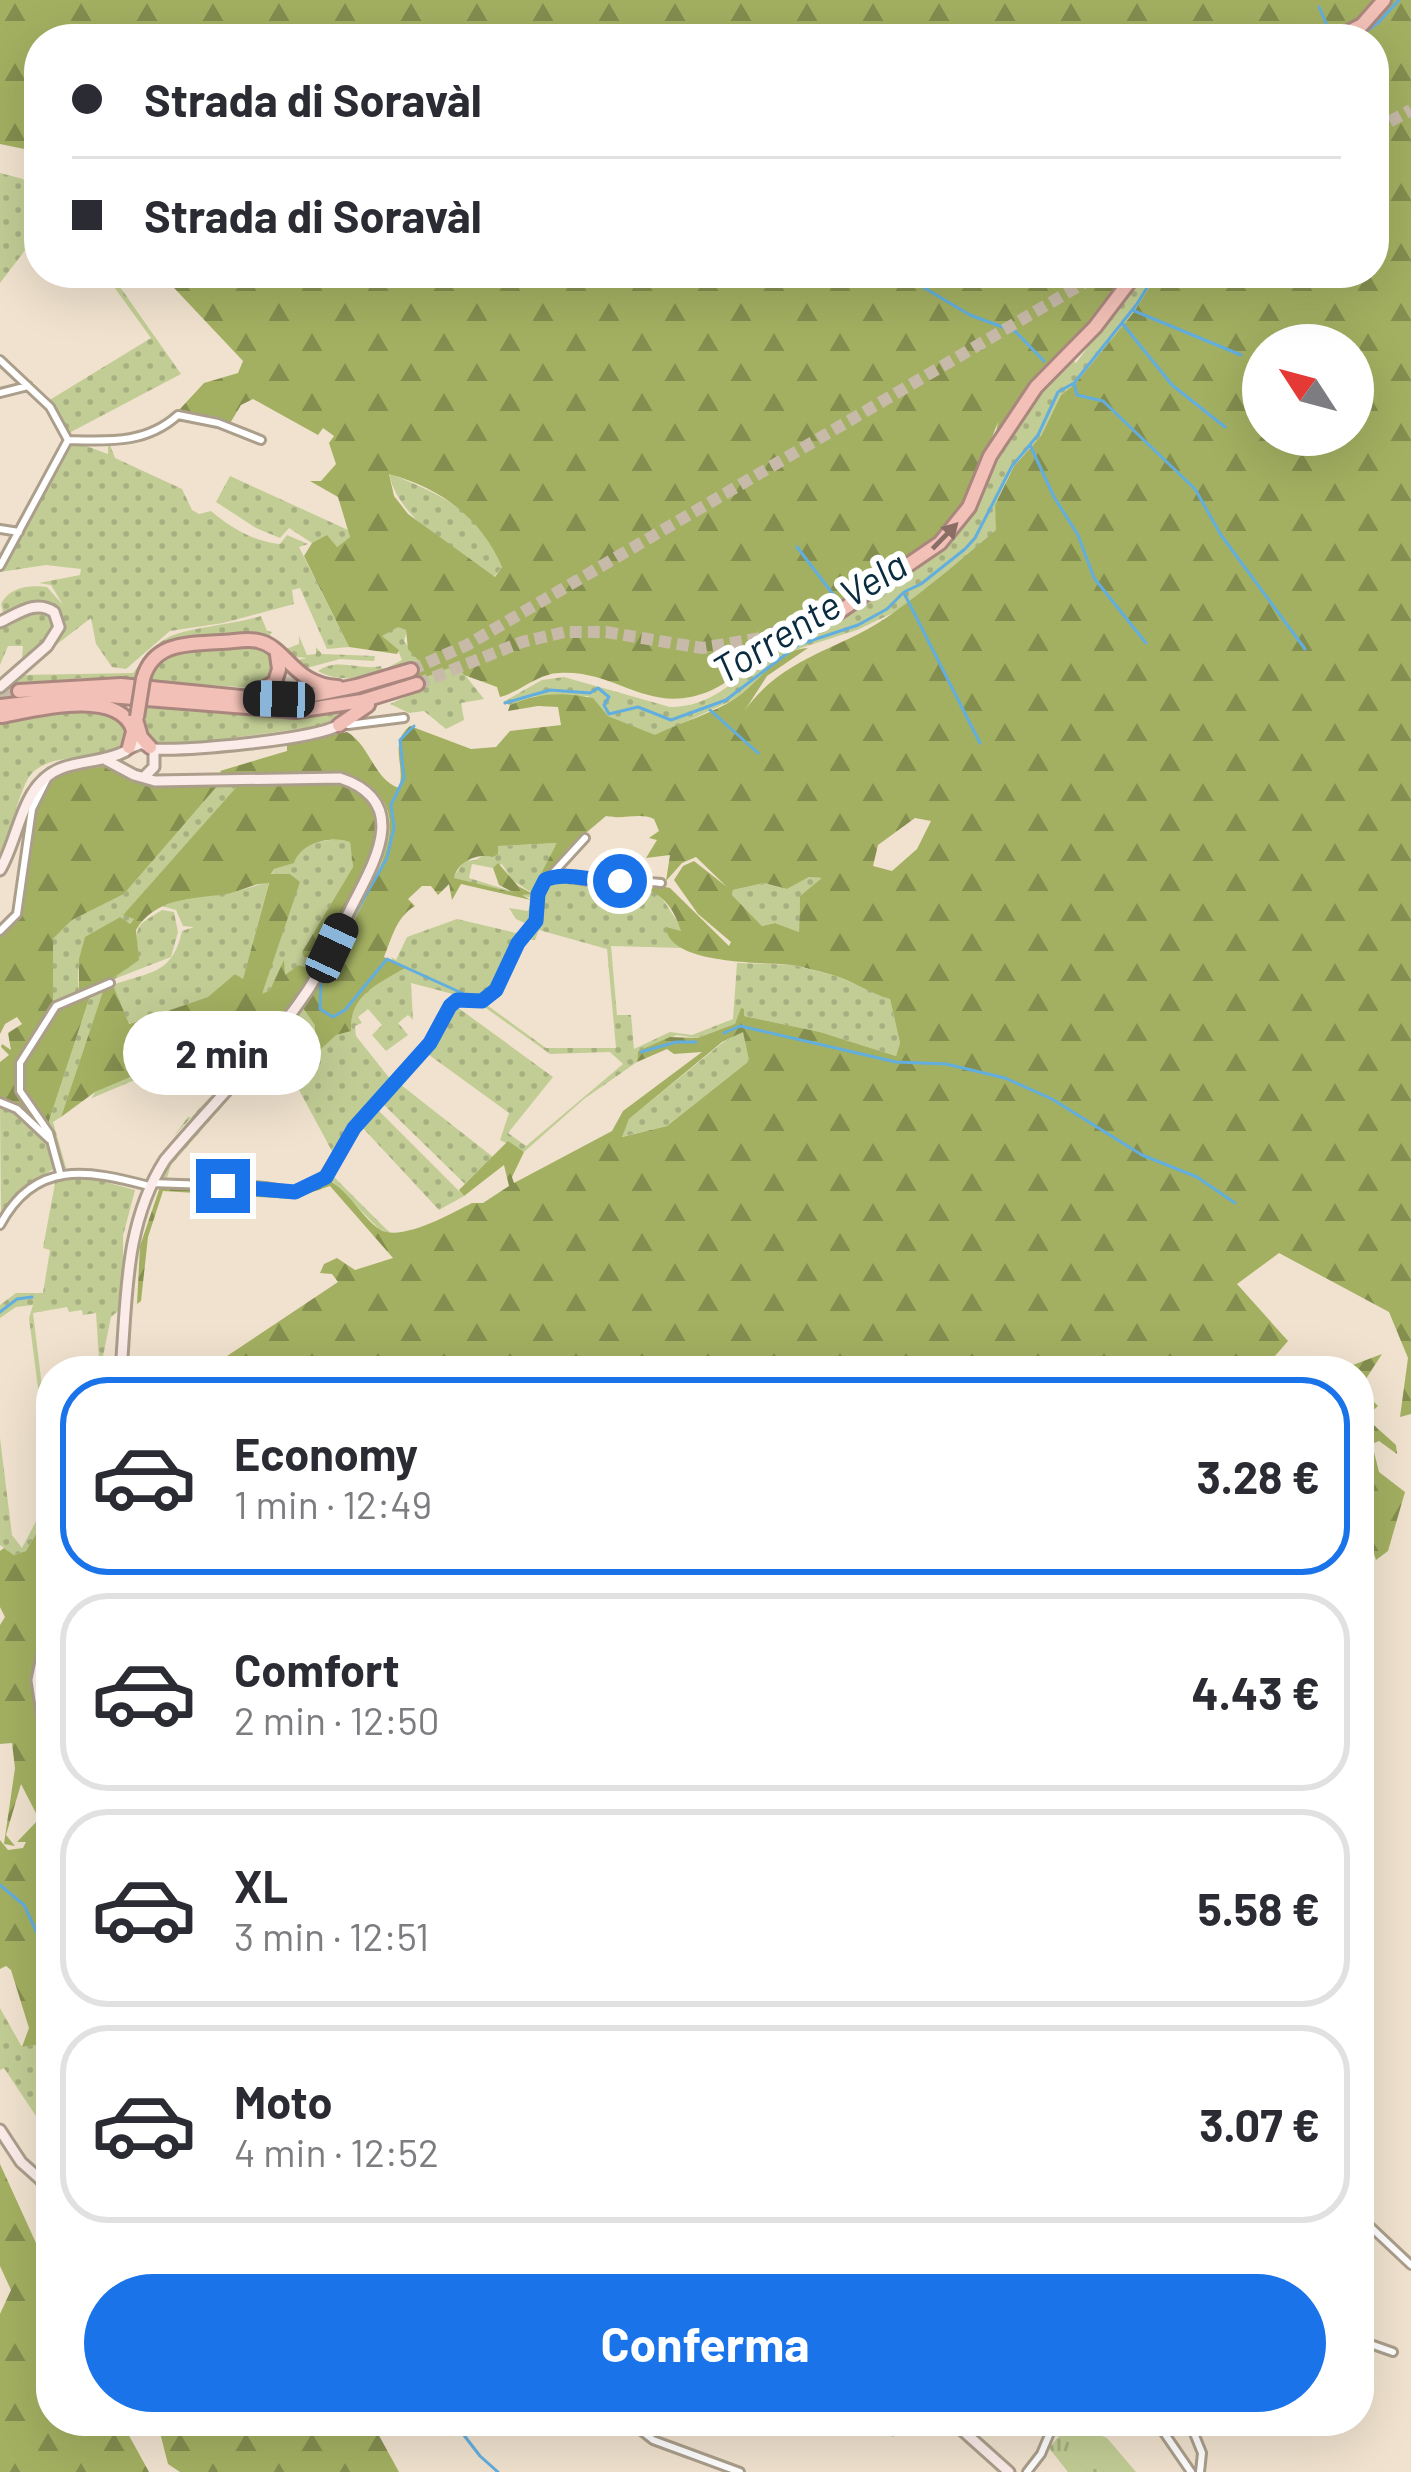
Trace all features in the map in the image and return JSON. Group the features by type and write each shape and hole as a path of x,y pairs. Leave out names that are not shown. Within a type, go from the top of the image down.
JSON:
{"highway":[{"path":"1363,24 1384,0"},
{"path":"773,636 832,616 940,543 964,516 998,443 1045,375 1095,327 1125,288"},
{"path":"127,749 143,679 156,656 175,645 256,640 314,682 357,686"},
{"path":"177,690 265,691 278,674 277,655"},
{"path":"19,691 102,686 279,699 414,676 339,725"},
{"path":"1,711 96,695 296,711 391,693"},
{"path":"1,711 107,705 135,724 153,756"}],"main road":[{"path":"0,622 43,605 54,612 58,628 52,641 0,687"},
{"path":"145,776 153,756 170,750 339,725"},
{"path":"0,869 32,794 49,775 106,760 142,743 169,780"},
{"path":"127,749 123,759 127,771"},
{"path":"106,760 127,771 169,780 340,778 359,786 372,800 382,818 383,834 376,860 308,990 150,1184 131,1242 122,1356"},
{"path":"0,2130 36,2176"},
{"path":"969,2436 1009,2472"}],"street":[{"path":"0,360 50,407 68,440"},
{"path":"0,393 28,386"},
{"path":"68,440 135,440 163,428 178,415 218,423 261,440"},
{"path":"0,566 68,440"},
{"path":"0,529 19,532"},
{"path":"339,725 404,718"},
{"path":"0,931 17,914 32,809 49,775"},
{"path":"0,1225 35,1186 60,1173 150,1184 295,1192 322,1180 354,1128 430,1043 450,1006 457,1000 482,1001 496,990 518,943 535,924 540,887 585,838"},
{"path":"550,876 596,883 662,883"},
{"path":"60,1173 47,1127 20,1090 20,1063 56,1006 110,983"},
{"path":"0,1102 17,1108 52,1141"},
{"path":"1374,2230 1411,2265"},
{"path":"1374,2345 1394,2352"},
{"path":"647,2436 740,2472"},
{"path":"1027,2472 1049,2436"},
{"path":"1168,2436 1196,2472"},
{"path":"1195,2436 1202,2453 1196,2472"}],"green space":[{"path":"0,0 1378,0 1351,24 24,24 24,149 0,144"},
{"path":"1389,0 1411,0 1411,1414 1400,1417 1408,1358 1389,1312 1279,1253 1237,1284 1288,1341 1275,1356 227,1356 338,1282 332,1274 320,1273 324,1264 337,1258 355,1270 393,1258 330,1186 292,1199 163,1191 148,1237 137,1304 140,1246 160,1187 294,1194 330,1181 379,1229 400,1232 472,1203 483,1203 509,1186 504,1165 464,1196 459,1190 508,1141 524,1152 512,1177 514,1183 612,1131 623,1111 702,1052 674,1054 667,1049 637,1062 638,1051 670,1037 697,1038 735,1024 741,1008 744,1016 820,1032 896,1056 900,1043 890,999 844,979 792,965 699,955 671,939 666,927 681,931 675,915 661,897 638,881 670,888 729,946 731,942 698,914 674,880 683,866 694,861 727,887 696,857 682,863 666,881 670,855 646,858 657,840 649,838 659,831 654,819 637,816 606,816 568,848 534,894 522,895 531,900 461,884 452,900 449,884 438,895 431,886 422,886 408,899 415,906 399,922 384,957 405,968 367,992 355,1008 351,1031 336,1035 319,1051 315,1025 303,1008 377,875 390,831 388,812 379,795 361,781 332,771 224,776 220,771 287,751 287,743 347,732 384,778 399,788 400,740 410,726 471,749 496,747 510,731 561,725 558,707 508,711 520,701 551,694 593,698 608,716 655,735 727,704 779,660 808,648 767,676 745,710 778,677 893,613 996,530 995,505 1014,466 1041,436 1061,395 1075,384 1149,288 1389,288 1389,24 1367,24","holes":["915,818 931,821 917,849 892,871 873,866 878,845","557,843 531,893 498,863 493,868 499,885 515,893 454,878 469,860 498,854 498,846","809,877 822,878 800,896 799,932 775,923 762,926 732,895 733,890 764,883 787,889","743,1032 749,1061 667,1126 622,1137 629,1119 722,1042"]},
{"path":"0,173 24,180 24,252 0,283"},
{"path":"115,288 121,288 181,374 69,433 48,401 151,338"},
{"path":"174,288 1119,288 1084,331 1042,371 995,438 998,422 967,501 942,535 826,615 770,631 765,641 770,642 750,663 759,626 738,672 712,690 670,699 599,678 559,673 500,697 497,687 464,675 457,665 416,681 413,674 420,662 408,649 406,630 398,627 382,636 399,650 397,654 349,647 304,556 312,543 327,535 337,547 350,537 338,497 310,481 321,481 336,464 329,443 334,436 323,428 318,435 253,399 241,405 229,425 180,409 204,383 238,373 243,361","holes":["389,474 457,507 483,534 502,567 495,577 408,514 394,496"]},
{"path":"1131,288 1149,288 1075,384 1061,395 1041,436 1013,466 995,505 997,530 897,611 801,648 735,699 655,736 608,716 588,696 533,696 510,705 503,702 542,680 564,677 670,707 715,695 774,646 770,642 820,624 877,595 950,540 1027,406 1070,357 1076,363"},
{"path":"108,440 115,458 182,489 199,514 211,511 262,541 280,544 287,535 308,544 299,547 349,647 327,649 300,588 292,590 294,604 170,631 126,669 112,667 96,644 91,618 52,648 65,627 56,607 41,602 4,616 1,604 5,598 27,587 47,587 63,605 51,585 39,583 80,575 81,569 46,565 0,572 65,447 78,443 108,454"},
{"path":"389,473 443,498 470,518 502,567 494,577 417,520 404,506"},
{"path":"230,476 348,530 350,537 337,547 320,540 312,543 289,528 280,538 256,528 216,502"},
{"path":"35,611 46,613 52,623 50,633 26,658 22,658 23,646 8,646 0,665 0,627"},
{"path":"261,616 267,631 293,661 307,658 294,657 286,649 299,644 299,636 307,655 316,654 316,647 322,654 375,656 374,661 340,659 303,669 295,667 263,635 181,639 154,650 137,679 19,684 20,698 0,702 0,692 20,675 133,673 153,649 167,638"},
{"path":"397,626 407,630 404,641 421,663 415,678 353,698 288,705 346,696 413,674 408,663 375,675 351,678 318,671 341,665 381,666 383,670 402,660 397,648 381,636"},
{"path":"260,645 271,652 276,669 267,685 148,681 165,657 179,651"},
{"path":"457,665 484,699 461,703 464,720 446,729 424,711 409,713 390,704 420,690 416,681"},
{"path":"144,704 281,717 349,710 329,725 164,747 148,741 141,723"},
{"path":"0,708 10,719 21,720 51,712 111,709 129,729 113,750 59,760 33,772 0,860"},
{"path":"107,766 132,782 219,784 124,894 72,920 53,939 53,1004 16,1067 21,1095 48,1135 13,1103 0,1100 0,1062 9,1055 1,1047 11,1050 8,1033 22,1024 17,1017 0,1034 0,932 14,918 22,900 28,835 39,795 59,776"},
{"path":"337,782 368,803 374,816 374,846 341,921 314,959 302,952 353,867 350,842 318,842 303,850 294,863 271,874 290,874 300,882 262,994 270,990 284,960 285,975 299,965 309,975 269,1033 261,1029 236,1034 149,1069 95,1092 61,1117 104,988 113,985 129,1024 208,997 235,974 243,979 269,883 163,906 136,930 139,960 109,981 79,992 85,937 120,917 130,924 134,919 123,915 239,784"},
{"path":"219,784 239,784 124,914 135,918 129,925 120,917 91,939 81,956 79,992 53,1004 53,939 72,920 124,894"},
{"path":"390,820 389,841 372,890 304,1008 316,1025 314,1039 320,1050 348,1021 351,1005 393,961 391,957 396,960 407,937 457,919 516,933 522,930 499,982 472,999 411,983 413,1020 408,1015 398,1023 408,1035 386,1051 372,1035 382,1025 368,1009 358,1017 362,1023 355,1026 356,1036 391,1080 355,1122 331,1166 326,1173 320,1178 306,1185 266,1189 160,1181 168,1163 300,1000 359,907 379,862","holes":["278,1051 333,1153 328,1170 292,1186 258,1180 167,1178 171,1165 255,1069 258,1073"]},
{"path":"346,839 353,867 302,952 307,959 321,952 309,979 309,972 299,965 284,979 284,963 270,990 261,995 299,882 290,874 271,876 274,869 293,863 315,844"},
{"path":"558,843 532,893 512,880 502,864 493,868 472,864 469,878 524,895 534,894 540,884 536,916 529,925 516,919 509,908 528,911 532,898 453,878 464,861 476,860 497,846"},
{"path":"558,877 599,885 638,881 663,885 658,892 681,927 681,948 611,946 617,1015 631,1015 634,1049 670,1032 692,1035 733,1019 737,963 741,963 793,965 836,976 890,999 900,1043 896,1056 820,1032 744,1016 741,1009 736,1024 696,1038 677,1035 638,1051 637,1062 584,1099 524,1152 500,1140 509,1113 425,1052 453,1004 553,1077 508,1133 526,1146 623,1064 610,1052 550,1054 479,1003 546,1048 616,1048 607,949 539,930 535,940 526,939 519,946 536,926 544,883"},
{"path":"809,877 824,878 800,896 799,932 775,923 762,926 732,895 733,890 764,883 787,889"},
{"path":"269,882 243,980 235,974 209,997 128,1024 113,985 166,964 182,931 194,927 183,926 176,910 162,906 206,891 226,894"},
{"path":"162,910 174,912 178,932 171,957 109,981 138,960 139,928"},
{"path":"104,988 61,1117 53,1122 63,1169 48,1124 91,993"},
{"path":"91,993 48,1124 22,1090 21,1066 58,1008"},
{"path":"261,1029 269,1033 210,1097 243,1051 237,1037 92,1098 95,1092 200,1046 242,1032"},
{"path":"743,1031 749,1061 667,1126 621,1137 629,1119"},
{"path":"396,1081 493,1157 465,1184 381,1102"},
{"path":"0,1104 36,1129 56,1167 34,1181 1,1214"},
{"path":"376,1108 464,1196 439,1210 362,1127 334,1177 391,1234 379,1229 333,1182 323,1182 360,1125"},
{"path":"83,1176 135,1190 123,1236 123,1293 119,1310 111,1317 103,1356 99,1356 96,1313 83,1315 82,1310 69,1312 67,1307 33,1313 36,1372 29,1318 33,1305 16,1307 0,1318 0,1305 16,1293 43,1293 50,1250 43,1248 56,1178"},
{"path":"1374,1425 1396,1445 1397,1454 1379,1441 1374,1443"},
{"path":"0,1438 12,1535 22,1548 36,1521 36,1534 26,1551 14,1555 0,1545"},
{"path":"1374,1452 1379,1472 1405,1492 1388,1551 1376,1560"},
{"path":"36,1534 36,1813 21,1784 6,1835 15,1846 4,1844 15,1768 12,1743 0,1744 0,1625 5,1617 0,1607 0,1551 4,1548 14,1555 26,1551"},
{"path":"36,1822 36,2045 22,2047 29,2028 11,1970 0,1969 0,1840 8,1850 23,1848 26,1842 17,1842"},
{"path":"0,2008 22,2047 36,2045 36,2116 4,2068 0,2070"},
{"path":"0,2164 36,2243 36,2436 129,2436 149,2472 0,2472 0,2314 11,2290 0,2266"},
{"path":"161,2436 379,2436 399,2472 180,2472 168,2464"},
{"path":"1059,2436 1102,2436 1136,2472 1068,2472 1049,2448"}],"waterway":[{"name":"Torrente Vela","path":"1376,24 1399,0"},
{"path":"1319,7 1326,24"},
{"path":"924,288 970,315 1016,332 1044,361"},
{"name":"Torrente Vela","path":"505,703 550,690 590,693 598,688 609,697 604,705 609,714 638,707 671,720 726,700 798,645 858,625 887,609 975,538 1012,466 1038,435 1058,392 1074,383 1147,288"},
{"path":"1132,310 1241,355"},
{"path":"1122,323 1172,385 1225,427"},
{"path":"1074,383 1077,395 1103,401 1195,489 1221,535 1305,649"},
{"path":"1030,445 1078,535 1094,578 1146,643"},
{"path":"797,547 839,602"},
{"path":"905,595 980,743"},
{"path":"710,710 758,753"},
{"path":"301,1008 387,858 394,827 391,805 404,778 400,740 414,726"},
{"path":"321,979 320,1009 333,1017 345,1010 387,959 464,994"},
{"path":"724,1033 740,1026 896,1062 946,1064 1005,1078 1052,1099 1142,1155 1197,1177 1235,1203"},
{"path":"641,1052 696,1042"},
{"path":"0,1312 17,1299 32,1297"},
{"name":"Torrente Vela","path":"0,1885 24,1905 36,1931"},
{"path":"465,2436 498,2472"}],"tunnel":[{"path":"1389,122 1411,110"},
{"path":"411,670 467,645 1075,288"},
{"path":"417,684 522,642 565,632 606,632 702,648 773,636"},
{"path":"0,696 19,691"}],"route":[{"path":"223,1186 295,1192 326,1177 354,1128 430,1043 450,1006 457,1000 482,1001 496,990 518,943 535,924 538,894 545,880 557,875 596,883 620,881"}]}
